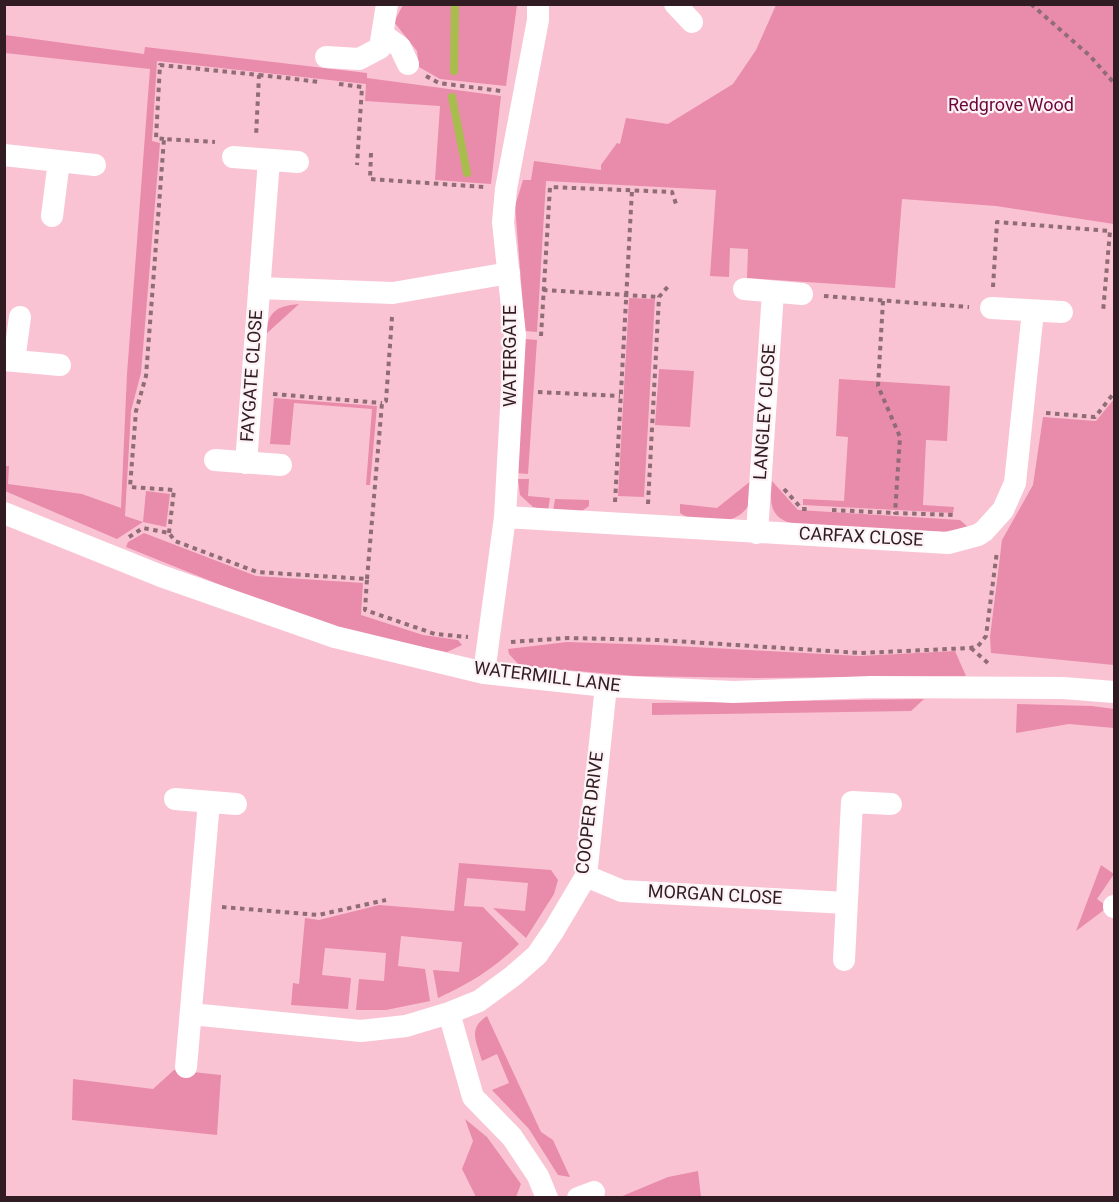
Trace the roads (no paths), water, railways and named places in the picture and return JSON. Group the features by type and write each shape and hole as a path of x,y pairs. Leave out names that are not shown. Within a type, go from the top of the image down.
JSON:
{"street":[{"path":"326,57 359,59 380,48 387,4"},
{"name":"WATERGATE","path":"484,673 506,517 514,335 503,222 506,189 538,20 538,4"},
{"path":"675,4 692,22"},
{"path":"383,35 400,47 408,64"},
{"path":"4,155 95,165"},
{"name":"FAYGATE CLOSE","path":"246,463 259,288 252,158 298,162"},
{"path":"52,216 58,161"},
{"name":"FAYGATE CLOSE","path":"259,288 393,293 509,273"},
{"path":"744,289 802,294"},
{"name":"LANGLEY CLOSE","path":"757,533 773,292"},
{"path":"991,308 1062,312"},
{"name":"CARFAX CLOSE","path":"506,517 948,543 981,533 1003,510 1015,483 1033,311"},
{"path":"20,317 9,360 60,365"},
{"name":"FAYGATE CLOSE","path":"215,460 280,465"},
{"name":"WATERMILL LANE","path":"4,513 161,576 335,637 484,673 606,686 733,692 884,687 1063,688 1114,692"},
{"name":"COOPER DRIVE","path":"190,1014 361,1031 406,1026 479,1001 513,976 537,955 586,876 606,686"},
{"path":"175,799 236,804"},
{"path":"186,1067 209,802"},
{"path":"844,960 852,802 891,804"},
{"name":"MORGAN CLOSE","path":"586,876 622,891 846,903"},
{"path":"449,1013 473,1097 512,1137 538,1176 547,1197"}],"waterway":[{"path":"454,71 455,4"},
{"path":"452,97 467,173"}],"park label":[{"name":"Redgrove Wood","path":"1011,106"}]}
